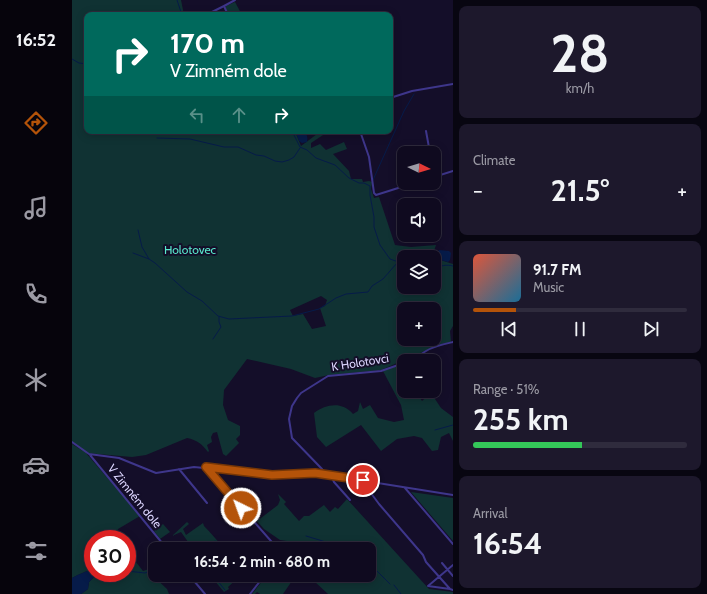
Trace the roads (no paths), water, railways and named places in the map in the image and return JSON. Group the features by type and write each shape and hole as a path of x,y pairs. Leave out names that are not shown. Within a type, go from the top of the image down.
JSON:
{"street":[{"path":"212,12 235,0"},
{"path":"224,6 227,12"},
{"path":"393,97 412,91 453,84"},
{"path":"426,131 429,146"},
{"path":"361,134 369,157 374,193 376,195 397,188"},
{"path":"441,174 453,171"},
{"path":"422,354 439,345 453,342"},
{"name":"K Holotovci","path":"325,474 292,438 289,419 292,406 297,398 311,386 328,376 381,371 397,365"},
{"path":"72,442 89,454 119,458 156,473 194,466 272,475 315,473 453,495"},
{"name":"V Zimném dole","path":"89,454 161,542"},
{"path":"206,467 272,542"},
{"path":"179,469 207,503"},
{"path":"330,475 334,482 350,500"},
{"path":"361,480 379,504 423,555 426,562 452,589"},
{"path":"404,487 453,544"},
{"path":"442,563 453,576"},
{"path":"452,589 428,586 453,566"},
{"path":"195,582 205,594"},
{"path":"250,594 259,582"}],"water":[{"path":"296,134 306,134 307,142 302,143 299,141"},
{"path":"441,250 449,251 451,253 450,260 448,262 441,260"},
{"path":"84,572 84,582 89,582 88,589 81,594 72,594 72,578"}],"waterway":[{"path":"177,0 181,12"},
{"path":"72,59 79,63 84,64"},
{"path":"373,180 404,111 414,94"},
{"path":"294,134 300,147 307,150 316,158 335,165 349,178 370,186 374,227 380,245 390,259 397,262"},
{"path":"157,138 190,139 224,147 238,147 256,155 282,162 294,157 300,148"},
{"path":"138,230 142,247 149,259"},
{"path":"133,253 155,263 187,292 202,301 218,316 229,319 292,316 319,309 336,298 346,294 368,292 372,286 383,279 397,263"},
{"path":"441,266 453,266"},
{"path":"213,339 221,327 219,317"},
{"path":"435,430 453,425"},
{"path":"306,536 326,542"},
{"path":"376,570 390,584"},
{"path":"136,572 148,572"},
{"path":"219,582 225,590"},
{"path":"394,585 401,594"}],"park label":[{"name":"Holotovec","path":"190,249"}]}
